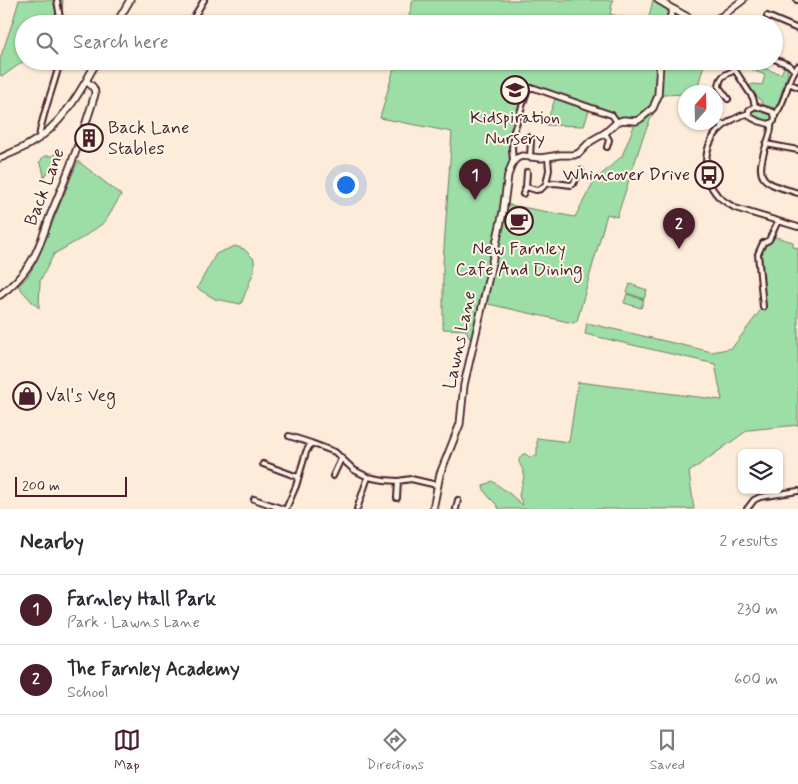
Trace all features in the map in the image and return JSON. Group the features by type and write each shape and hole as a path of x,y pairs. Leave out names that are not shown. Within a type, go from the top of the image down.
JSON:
{"street":[{"path":"57,0 60,15"},
{"path":"122,15 130,0"},
{"path":"195,15 204,0"},
{"path":"658,0 683,15"},
{"path":"723,15 743,0"},
{"path":"671,15 673,10"},
{"path":"783,22 798,28"},
{"path":"783,63 794,70"},
{"path":"774,114 778,109 794,70 798,66"},
{"path":"39,137 41,123 58,70"},
{"path":"0,158 30,144 53,127 73,102 92,70"},
{"path":"513,162 522,156 548,158 560,155 574,155 617,122 623,120 636,121 653,108 658,96 659,70"},
{"path":"728,100 719,87 720,80 735,70 753,98 755,106"},
{"name":"Back Lane","path":"0,295 22,276 30,264 55,205 87,121 95,94 93,86 86,81"},
{"path":"788,83 798,87"},
{"name":"Lawns Lane","path":"433,509 440,474 460,424 464,385 484,303 510,168 513,162 514,131 528,88 612,115 617,122"},
{"path":"755,106 749,113 737,117 725,125 715,135 707,153 707,174 712,188 718,196 734,208 798,227"},
{"path":"755,106 770,110 774,114 775,119 771,124 761,160 760,170 763,177 773,185 798,193"},
{"path":"749,113 752,118 771,124"},
{"path":"605,133 609,140 607,147"},
{"path":"530,156 530,138 537,139"},
{"path":"766,144 798,150"},
{"path":"526,187 536,190 541,189 546,184 549,170 548,158"},
{"path":"546,184 573,184 581,171"},
{"path":"523,194 526,187 527,172"},
{"path":"763,307 758,254 763,243 769,240 778,221"},
{"path":"289,436 335,452 354,470 368,477 398,481 411,479 437,485"},
{"path":"286,509 311,443"},
{"path":"333,476 341,459"},
{"path":"263,464 298,477"},
{"path":"357,509 368,477"},
{"path":"397,498 398,481"},
{"path":"747,509 754,500 760,497 798,491"},
{"path":"254,499 282,509"},
{"path":"456,509 459,502"}],"green space":[{"path":"19,0 63,0 62,15 15,15 15,67 3,76 0,75 0,59"},
{"path":"413,0 613,0 610,14 614,15 409,15"},
{"path":"653,0 678,15 649,15"},
{"path":"784,67 787,68 788,73 777,106 774,108 764,105 749,86 753,84 762,85 765,75 752,70 769,70 781,74"},
{"path":"393,70 702,70 699,85 678,85 678,94 663,95 651,118 617,217 607,214 577,321 573,323 484,303 473,345 466,330 443,329 443,262 452,132 380,118","holes":["528,88 556,96 546,125 584,126 590,107 612,115 617,122 636,121 622,156 594,181 575,217 505,204 513,154 514,131"]},
{"path":"757,108 771,114 771,120 768,122 754,117 752,110"},
{"path":"54,154 58,156 44,177 42,166 39,163 44,156 52,156"},
{"path":"78,161 121,195 105,222 54,254 40,281 39,308 18,286 28,276 36,262"},
{"path":"776,237 793,242 793,247 798,248 798,425 748,430 689,472 694,509 499,509 486,493 483,486 492,481 523,505 519,496 524,476 519,462 520,457 523,454 529,457 537,456 537,438 569,442 578,382 722,400 715,364 585,334 587,323 712,352 732,348 763,307 758,254 763,243"},
{"path":"235,246 244,249 254,259 254,271 241,304 215,299 197,288 216,254"},
{"path":"630,284 647,290 644,299 627,293"},
{"path":"627,294 644,300 641,308 624,303"}],"place":[{"name":"Kidspiration Nursery","path":"515,90"},
{"name":"Back Lane Stables","path":"89,138"},
{"name":"Whincover Drive","path":"709,175"},
{"name":"Farnley Hall Park","path":"475,200"},
{"name":"New Farnley Cafe And Dining","path":"519,221"},
{"name":"The Farnley Academy","path":"679,249"},
{"name":"Val's Veg","path":"27,396"}]}
